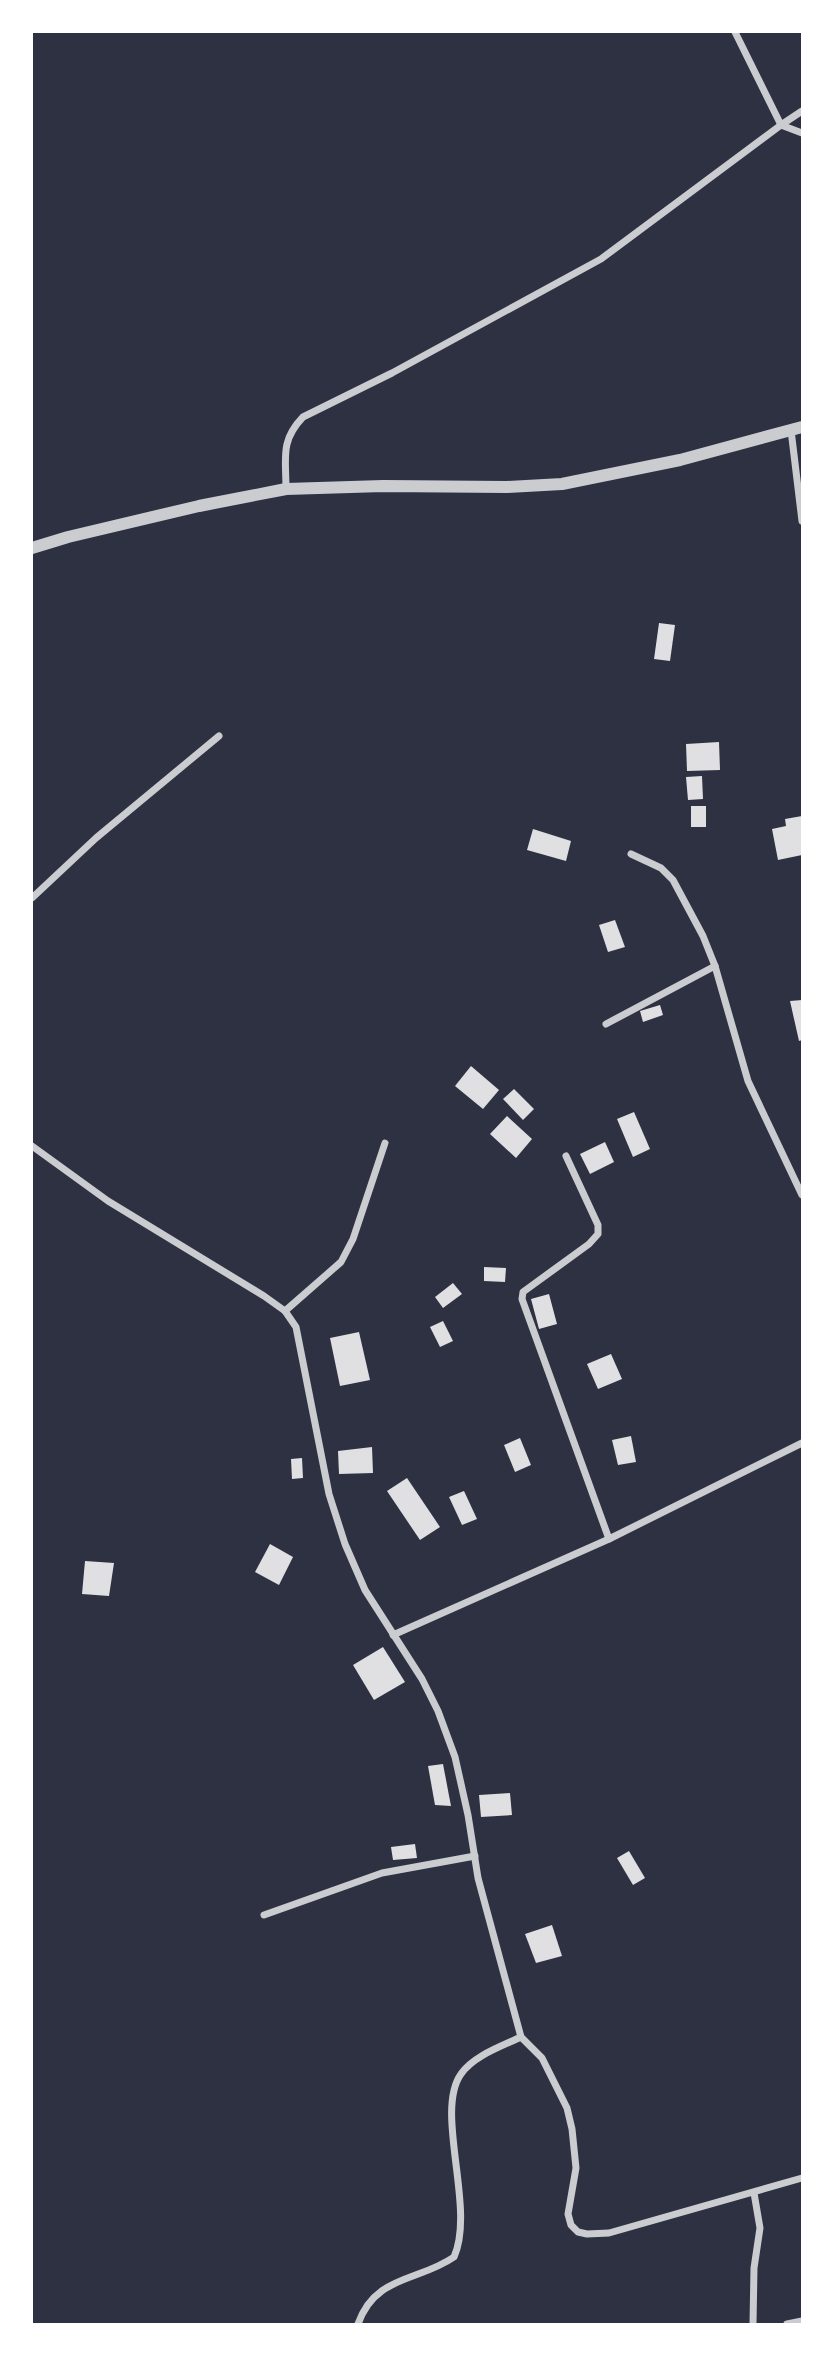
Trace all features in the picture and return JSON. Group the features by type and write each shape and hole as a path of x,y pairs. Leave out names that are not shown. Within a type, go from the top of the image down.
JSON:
{"street":[{"path":"735,32 781,125 803,133"},
{"path":"286,489 287,439 292,428 303,418 601,259 803,111"},
{"path":"32,548 199,506 286,489 562,484 681,460 797,428 803,521"},
{"path":"32,898 96,838 219,736"},
{"path":"631,854 661,868 673,880 703,936 715,966 748,1081 803,1195"},
{"path":"606,1024 715,966"},
{"path":"285,1311 341,1262 353,1239 385,1143"},
{"path":"32,1146 108,1201 206,1259 285,1311 296,1327 328,1494 345,1544 365,1590 428,1689 438,1711 456,1757 492,1936 521,2037 542,2058 566,2108 572,2129 576,2168 568,2214 571,2225 578,2232 587,2234 609,2233 803,2178"},
{"path":"566,1156 598,1225 598,1234 589,1244 523,1292 522,1299 608,1539"},
{"path":"393,1635 608,1539 803,1443"},
{"path":"264,1915 382,1873 475,1856"},
{"path":"358,2325 375,2295 392,2284 454,2257 461,2219 452,2098 461,2073 474,2062 521,2037"},
{"path":"753,2325 754,2268 761,2228 754,2193"},
{"path":"787,2325 803,2321"}],"building":[{"path":"659,623 675,625 670,661 654,659"},
{"path":"719,742 720,770 687,771 686,744"},
{"path":"702,776 703,799 688,800 686,777"},
{"path":"691,806 706,806 706,827 691,827"},
{"path":"802,816 802,855 778,860 772,829 786,826 785,819"},
{"path":"533,829 571,841 566,861 527,850"},
{"path":"615,920 625,947 608,952 599,925"},
{"path":"802,1000 802,1040 799,1041 790,1001"},
{"path":"660,1005 663,1015 643,1022 640,1011"},
{"path":"471,1066 499,1090 483,1109 455,1086"},
{"path":"514,1089 534,1109 523,1120 503,1099"},
{"path":"634,1112 650,1149 633,1157 617,1119"},
{"path":"507,1116 532,1139 516,1158 490,1134"},
{"path":"605,1142 614,1162 590,1174 580,1154"},
{"path":"484,1267 506,1268 505,1282 484,1281"},
{"path":"453,1283 462,1294 443,1308 435,1297"},
{"path":"549,1294 557,1324 539,1329 531,1299"},
{"path":"443,1321 453,1341 440,1347 430,1327"},
{"path":"359,1332 370,1380 340,1386 330,1338"},
{"path":"611,1354 622,1379 598,1389 587,1364"},
{"path":"631,1436 636,1462 618,1465 612,1440"},
{"path":"520,1438 531,1465 515,1472 504,1445"},
{"path":"372,1447 373,1473 339,1474 338,1451"},
{"path":"302,1458 303,1478 292,1479 291,1459"},
{"path":"407,1478 440,1527 420,1540 387,1491"},
{"path":"464,1491 477,1519 462,1525 449,1497"},
{"path":"270,1544 293,1557 279,1585 255,1572"},
{"path":"85,1561 114,1563 109,1596 82,1594"},
{"path":"383,1647 405,1682 374,1700 353,1665"},
{"path":"443,1764 451,1806 435,1805 428,1766"},
{"path":"510,1793 512,1815 481,1817 479,1795"},
{"path":"415,1844 417,1858 393,1860 391,1847"},
{"path":"629,1851 645,1878 633,1885 617,1858"},
{"path":"552,1925 562,1956 536,1963 525,1934"}]}
